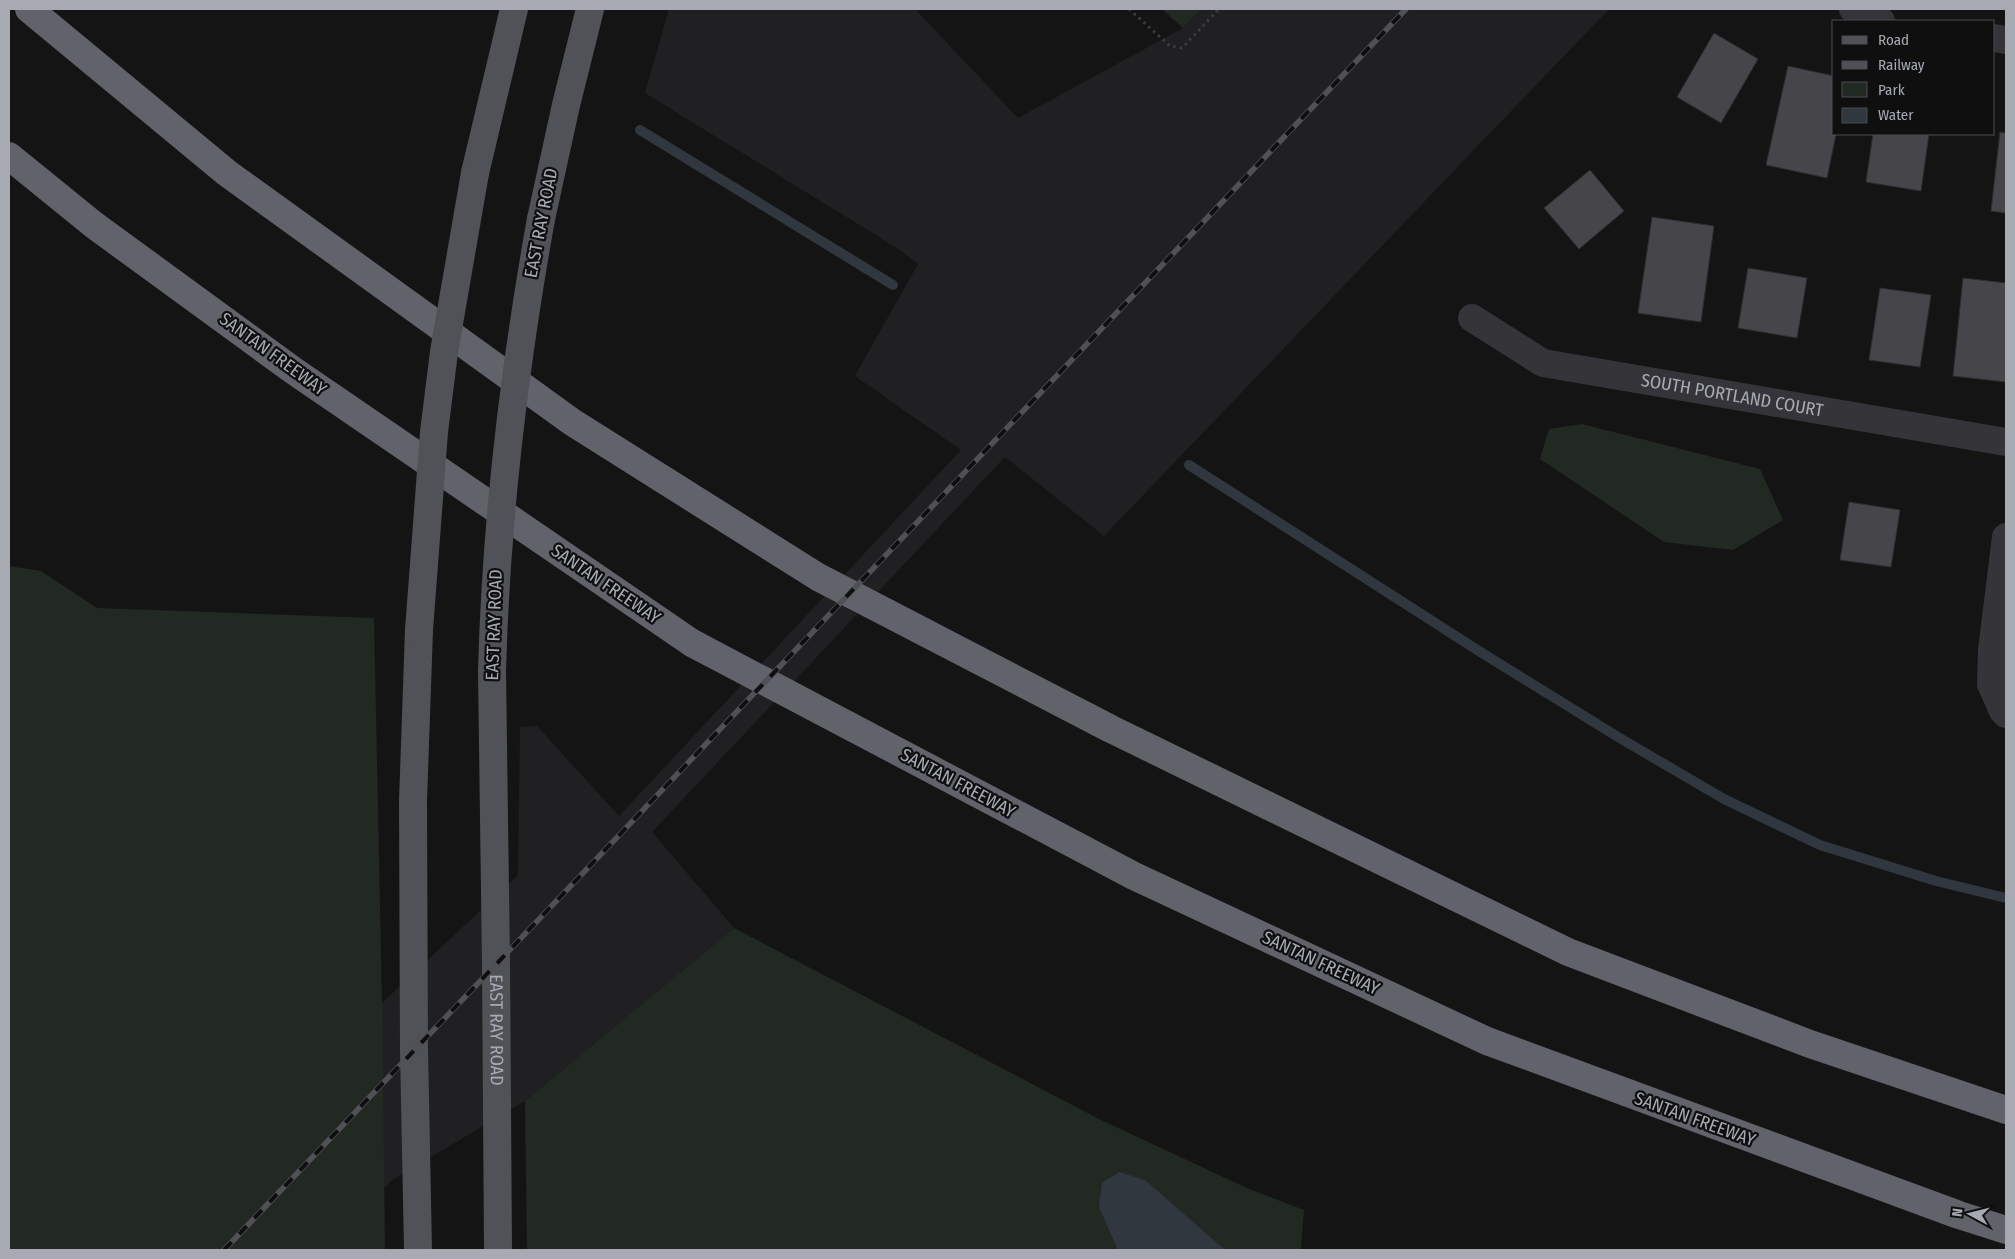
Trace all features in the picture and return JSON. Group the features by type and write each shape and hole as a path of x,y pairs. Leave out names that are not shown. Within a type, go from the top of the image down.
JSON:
{"highway":[{"path":"29,9 227,173 572,422 818,577 1111,729 1568,952 1810,1044 2006,1110"},
{"name":"SANTAN FREEWAY","path":"9,156 94,225 294,371 692,643 1134,876 1486,1041 1940,1208 2006,1230"}],"main road":[{"path":"418,1250 414,1040 413,801 419,630 434,432 444,352 475,173 514,9"},
{"name":"EAST RAY ROAD","path":"498,1250 492,671 494,592 505,464 526,306 541,218 590,9"}],"street":[{"path":"1853,9 1866,19 1874,20"},
{"name":"SOUTH PORTLAND COURT","path":"1472,318 1543,363 2006,442"},
{"path":"2004,713 1992,684 1992,650 2006,537"}],"path":[{"path":"1129,9 1170,46 1182,48 1219,9"}],"shaded area":[{"path":"669,9 915,9 1018,118 1183,28 1201,9 1609,9 1104,536 1005,457 652,832 734,928 525,1101 392,1180 323,1250 143,1250 382,1003 518,875 520,727 537,726 619,816 961,450 855,376 918,264 897,248 645,93"}],"green space":[{"path":"1162,9 1201,9 1183,28"},
{"path":"1582,424 1760,469 1783,520 1733,550 1664,542 1540,459 1549,429"},
{"path":"9,566 41,571 97,608 374,618 385,1250 9,1250"},
{"path":"734,928 1099,1119 1249,1189 1304,1210 1301,1250 527,1250 525,1101"}],"water":[{"path":"1119,1172 1145,1180 1225,1250 1118,1250 1099,1207 1102,1183"}],"building":[{"path":"1714,33 1758,59 1721,123 1677,97"},
{"path":"1788,66 1832,76 1832,135 1836,135 1827,178 1766,165"},
{"path":"2000,132 2006,133 2006,213 1991,211"},
{"path":"1873,135 1929,135 1921,191 1866,182"},
{"path":"1590,170 1624,211 1579,249 1544,208"},
{"path":"1652,217 1714,226 1701,322 1638,313"},
{"path":"1748,268 1807,278 1797,338 1738,328"},
{"path":"1963,278 2006,283 2006,382 1953,376"},
{"path":"1880,288 1931,295 1920,367 1869,360"},
{"path":"1849,502 1900,510 1891,567 1840,560"}],"waterway":[{"path":"640,130 893,285"},
{"path":"1189,465 1482,653 1618,737 1724,799 1820,845 1936,881 2006,898"}],"railway":[{"path":"224,1250 1406,9"}]}
